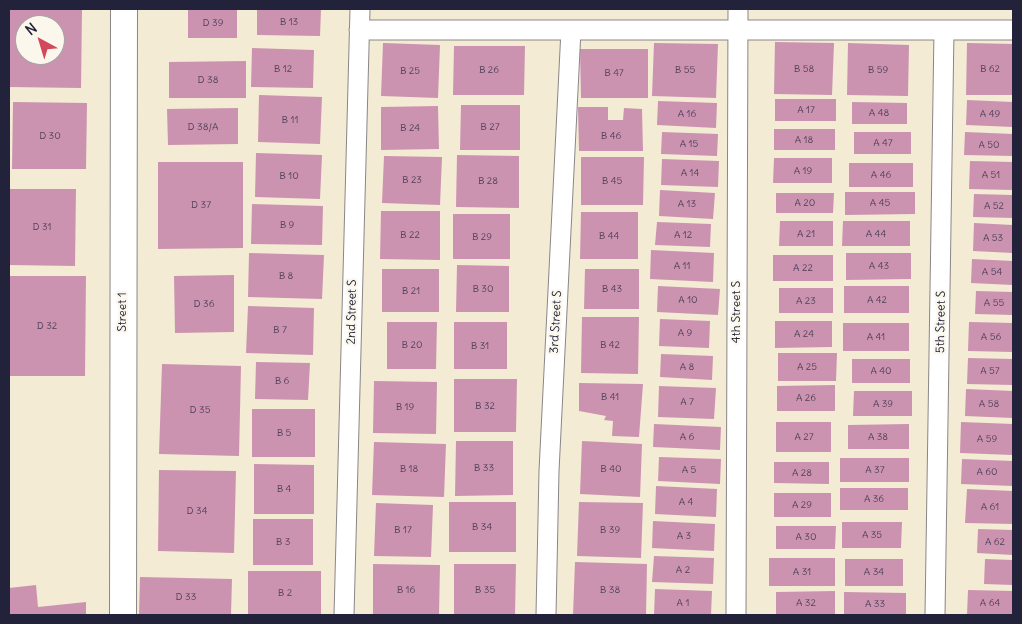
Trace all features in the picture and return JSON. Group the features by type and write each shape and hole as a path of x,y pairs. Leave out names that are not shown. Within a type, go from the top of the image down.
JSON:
{"street":[{"name":"Street 1","path":"123,615 124,9"},
{"name":"2nd Street S","path":"344,615 360,9"},
{"name":"4th Street S","path":"736,615 738,9"},
{"path":"359,30 1013,30"},
{"name":"3rd Street S","path":"546,615 549,471 571,30"},
{"name":"5th Street S","path":"935,615 944,30"}],"building":[{"path":"9,9 82,9 81,88 9,87"},
{"path":"188,9 237,9 237,38 188,38"},
{"path":"257,9 321,9 320,36 257,35"},
{"path":"775,42 834,43 832,95 774,94"},
{"path":"383,43 440,45 438,98 381,96"},
{"path":"654,43 718,44 716,98 652,96"},
{"path":"848,43 909,45 908,96 847,95"},
{"path":"967,43 1013,44 1013,95 966,95"},
{"path":"454,46 525,46 524,95 453,95"},
{"path":"252,48 314,50 313,88 251,87"},
{"path":"580,49 648,49 648,98 581,98"},
{"path":"246,61 246,98 169,98 169,62"},
{"path":"259,95 322,97 320,144 258,142"},
{"path":"775,99 836,99 836,121 775,121"},
{"path":"967,100 1013,102 1013,127 966,125"},
{"path":"658,101 717,103 716,128 657,125"},
{"path":"13,102 87,103 86,169 12,169"},
{"path":"852,102 907,103 907,124 852,124"},
{"path":"461,105 520,105 520,150 460,150"},
{"path":"438,106 439,149 381,150 381,107"},
{"path":"578,107 608,107 608,120 623,120 624,108 642,109 643,151 579,151"},
{"path":"238,108 238,144 168,145 167,109"},
{"path":"774,129 835,129 835,150 774,150"},
{"path":"662,132 718,134 717,156 661,154"},
{"path":"854,132 911,132 911,154 854,154"},
{"path":"965,132 1013,134 1013,156 964,155"},
{"path":"256,153 322,155 320,199 255,197"},
{"path":"457,155 519,156 519,208 456,207"},
{"path":"384,156 442,157 440,205 382,203"},
{"path":"581,157 644,157 643,205 581,205"},
{"path":"774,158 832,158 832,183 773,183"},
{"path":"662,159 719,161 718,187 661,185"},
{"path":"970,161 1013,162 1013,190 969,189"},
{"path":"158,162 243,162 243,248 158,249"},
{"path":"849,163 913,163 913,187 849,187"},
{"path":"9,189 76,189 75,266 9,265"},
{"path":"660,190 715,193 713,219 659,216"},
{"path":"845,192 915,192 915,214 845,215"},
{"path":"776,193 834,193 833,213 776,213"},
{"path":"974,194 1013,195 1013,218 973,217"},
{"path":"252,204 323,206 322,245 251,244"},
{"path":"381,211 440,211 440,260 380,259"},
{"path":"581,212 638,212 638,259 580,259"},
{"path":"453,214 510,214 510,259 453,259"},
{"path":"780,221 833,221 833,246 779,246"},
{"path":"843,221 910,221 910,246 842,246"},
{"path":"657,222 711,224 710,247 655,245"},
{"path":"974,223 1013,225 1013,253 973,251"},
{"path":"651,250 714,253 713,282 650,279"},
{"path":"249,253 324,255 322,299 248,297"},
{"path":"846,253 911,253 911,279 846,280"},
{"path":"773,255 833,255 833,281 773,281"},
{"path":"972,259 1013,261 1013,285 971,283"},
{"path":"457,265 509,266 509,312 456,312"},
{"path":"382,269 439,269 439,312 382,312"},
{"path":"585,269 639,269 639,309 584,309"},
{"path":"234,275 234,332 175,333 174,276"},
{"path":"9,276 86,276 85,376 9,376"},
{"path":"658,286 720,289 718,315 657,312"},
{"path":"844,286 909,286 909,313 844,313"},
{"path":"779,288 833,288 833,313 779,313"},
{"path":"976,291 1013,292 1013,315 975,314"},
{"path":"248,306 314,308 313,355 246,353"},
{"path":"582,317 639,317 638,374 581,373"},
{"path":"660,319 710,321 709,348 659,346"},
{"path":"775,321 832,321 832,347 775,348"},
{"path":"387,322 437,322 436,369 387,369"},
{"path":"454,322 507,322 507,369 454,369"},
{"path":"969,322 1013,323 1013,352 968,351"},
{"path":"843,323 909,323 909,351 843,351"},
{"path":"778,353 837,353 836,381 778,381"},
{"path":"661,354 713,356 712,380 660,377"},
{"path":"968,358 1013,359 1013,385 967,384"},
{"path":"852,359 910,359 910,383 852,383"},
{"path":"256,362 310,363 308,400 255,399"},
{"path":"162,364 241,366 239,456 159,454"},
{"path":"454,379 517,379 516,432 454,432"},
{"path":"374,381 437,382 436,434 373,433"},
{"path":"579,383 643,384 639,437 612,436 613,421 604,420 606,416 579,411"},
{"path":"835,385 835,411 777,411 777,386"},
{"path":"659,386 716,388 714,419 658,417"},
{"path":"966,389 1013,391 1013,418 965,416"},
{"path":"854,391 912,391 912,416 853,416"},
{"path":"252,409 315,409 315,457 252,457"},
{"path":"776,422 831,422 831,452 776,452"},
{"path":"961,422 1013,424 1013,455 960,453"},
{"path":"654,424 721,427 720,450 653,447"},
{"path":"909,424 909,449 848,449 848,425"},
{"path":"456,441 513,441 513,495 455,496"},
{"path":"582,441 642,444 640,497 580,494"},
{"path":"374,442 446,444 444,497 372,495"},
{"path":"659,457 721,459 720,484 658,481"},
{"path":"840,458 909,458 909,482 840,482"},
{"path":"962,459 1013,461 1013,486 961,484"},
{"path":"774,462 829,462 829,484 774,483"},
{"path":"254,464 314,465 314,514 254,514"},
{"path":"159,470 236,471 234,553 158,551"},
{"path":"656,486 717,489 716,517 655,514"},
{"path":"840,488 908,488 908,510 840,510"},
{"path":"967,489 1013,491 1013,524 965,523"},
{"path":"774,493 831,493 831,517 774,517"},
{"path":"449,502 516,502 516,552 449,552"},
{"path":"579,502 643,503 641,558 577,556"},
{"path":"376,503 433,505 431,557 374,556"},
{"path":"253,519 313,519 313,565 253,565"},
{"path":"653,521 715,524 714,551 652,548"},
{"path":"842,522 902,522 901,548 842,548"},
{"path":"776,526 836,526 835,549 776,549"},
{"path":"978,529 1013,530 1013,555 977,553"},
{"path":"654,556 714,558 713,584 652,582"},
{"path":"769,558 835,558 835,586 769,586"},
{"path":"845,559 903,559 903,586 845,586"},
{"path":"985,559 1013,560 1013,585 984,584"},
{"path":"575,562 647,564 646,615 573,615"},
{"path":"373,564 440,565 439,615 373,615"},
{"path":"454,564 516,564 515,615 454,615"},
{"path":"248,571 321,571 321,615 248,615"},
{"path":"140,577 232,579 231,615 139,615"},
{"path":"36,585 38,607 86,602 86,615 9,615 9,588"},
{"path":"655,589 712,591 711,615 654,615"},
{"path":"968,590 1013,591 1013,615 967,615"},
{"path":"835,591 835,615 776,615 776,592"},
{"path":"844,592 906,593 906,615 844,615"}]}
